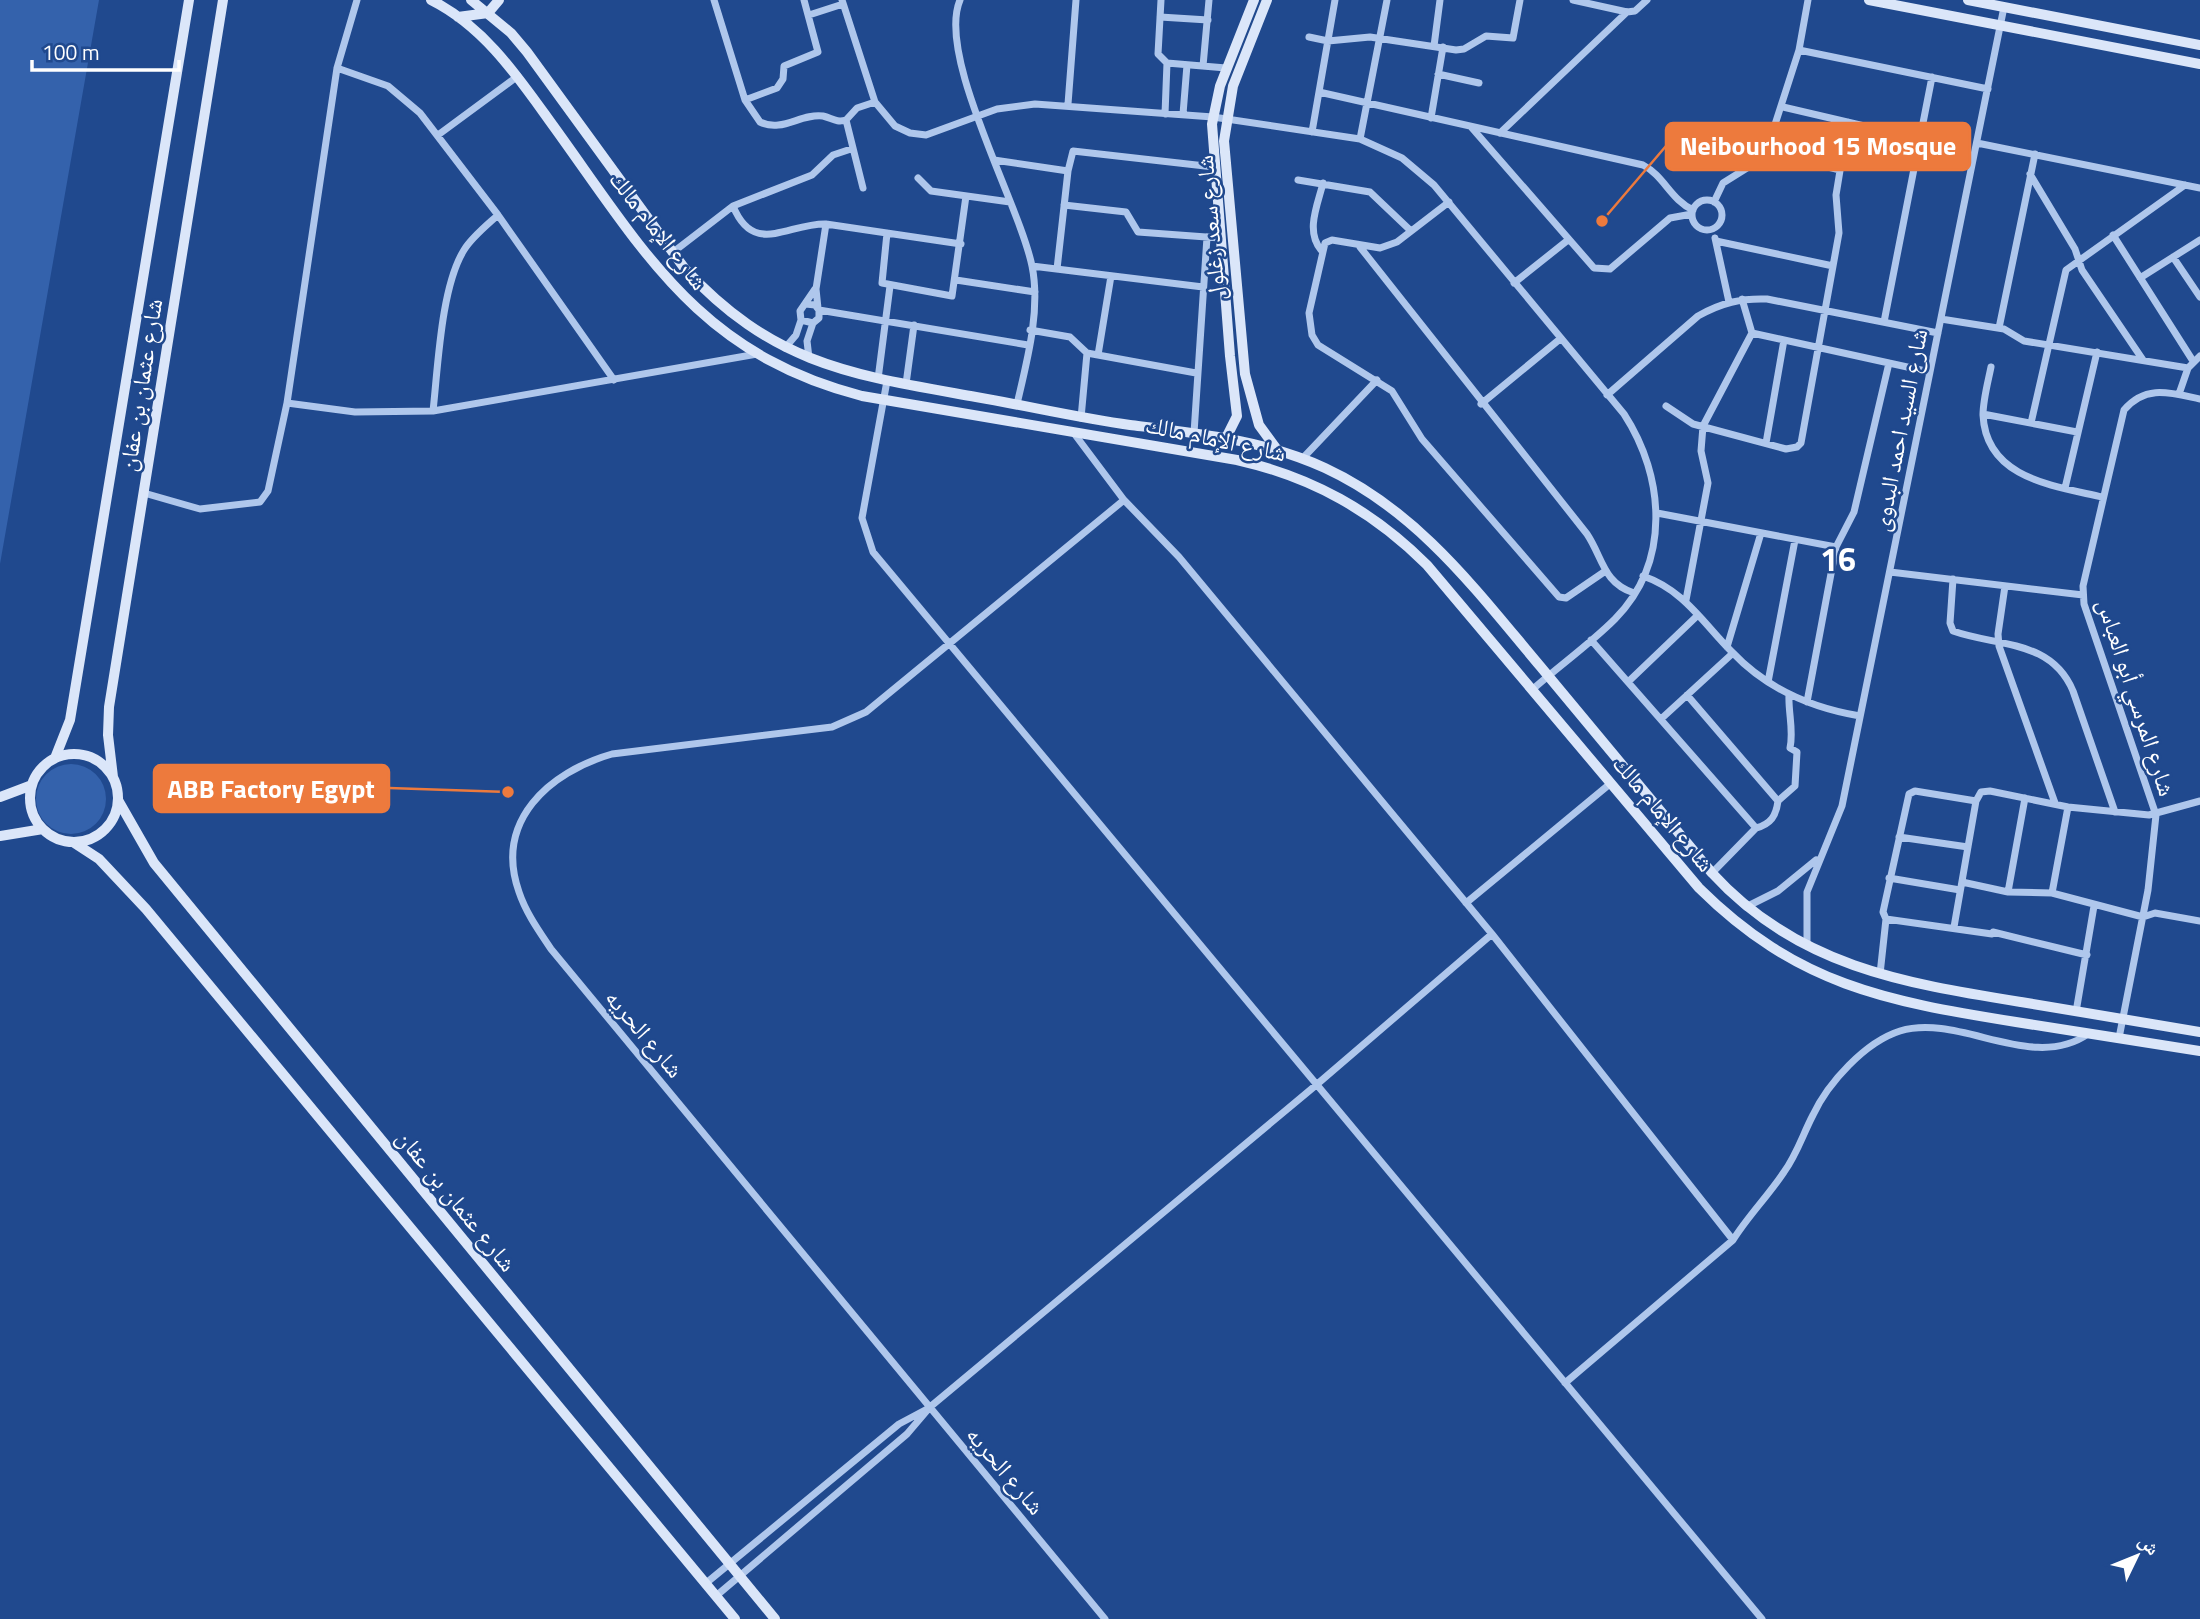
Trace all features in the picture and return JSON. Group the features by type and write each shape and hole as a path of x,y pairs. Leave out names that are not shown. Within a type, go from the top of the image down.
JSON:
{"street":[{"name":"شارع عثمان بن عفان","path":"55,758 70,720 189,0"},
{"name":"شارع عثمان بن عفان","path":"113,777 107,735 109,707 223,0"},
{"path":"144,493 200,509 260,502 268,491 287,403 337,68 357,0"},
{"name":"شارع الإمام مالك","path":"431,0 458,17 492,47 518,76 660,271 695,309 757,354 819,383 883,400 1262,466 1333,493 1373,518 1410,548 1722,911 1765,945 1803,967 1855,989 1900,1002 2200,1051"},
{"path":"458,17 488,13 499,0"},
{"path":"714,0 745,100 755,117 766,125 780,126 820,116 836,121 846,120 857,108 875,102"},
{"path":"745,100 778,88 783,79 784,66 817,53 819,46 804,0"},
{"path":"960,0 955,33 977,117 1032,266 1035,292 1017,404"},
{"path":"1068,104 1076,0"},
{"path":"1161,0 1158,54 1167,63 1226,68"},
{"path":"1203,66 1209,0"},
{"name":"شارع سعد زغلول","path":"1226,438 1237,416 1214,167 1213,117 1226,68 1254,0"},
{"name":"شارع سعد زغلول","path":"1268,0 1233,86 1225,120 1224,141 1245,374 1259,425 1279,451"},
{"path":"1312,132 1335,0"},
{"path":"1360,139 1388,0"},
{"path":"1431,118 1438,74 1440,0"},
{"path":"1309,37 1328,41 1380,38 1464,49 1486,36 1513,38 1520,0"},
{"path":"1573,0 1627,12"},
{"path":"1500,133 1627,12 1647,0"},
{"path":"1770,153 1769,143 1783,107 1808,0"},
{"path":"1869,0 2200,64"},
{"path":"1968,0 2200,45"},
{"name":"شارع الإمام مالك","path":"476,1 527,52 672,253 715,299 785,348 809,359 882,380 1036,407 1081,418 1226,438 1303,458 1368,491 1416,526 1548,676 1712,873 1746,907 1807,946 1880,975 1929,987 2200,1032"},
{"path":"809,15 842,2 875,102 895,127 910,133 926,135 1016,105 1068,104 1213,117 1360,139 1402,158 1449,202 1560,340 1624,414 1644,449 1654,483 1657,513 1653,545 1643,576 1634,593 1615,619 1533,689"},
{"name":"شارع السيد احمد البدوى","path":"1807,946 1806,901 1819,857 1840,813 2004,6"},
{"path":"1160,17 1208,20"},
{"path":"1798,50 1988,89"},
{"path":"1164,114 1167,63"},
{"path":"1183,114 1187,65"},
{"path":"337,68 388,86 406,98 438,135 498,215 614,380"},
{"path":"1438,74 1479,83"},
{"path":"438,135 518,76"},
{"path":"1884,322 1932,77"},
{"path":"1319,92 1643,166 1657,175 1680,203 1692,212 1696,226 1713,230"},
{"path":"1783,107 1920,139"},
{"path":"846,120 851,149 863,188"},
{"path":"1666,406 1683,419 1703,426 1792,449 1801,443 1839,233 1836,195 1848,122"},
{"path":"1471,127 1590,266 1606,270 1670,218 1692,212 1702,201 1714,202"},
{"path":"1977,143 2200,188"},
{"path":"1844,146 1916,161"},
{"path":"672,253 733,206 812,175 833,155 851,149"},
{"path":"1057,269 1070,154 1077,150 1214,167"},
{"path":"1714,202 1723,183 1770,153 1840,170"},
{"path":"1999,328 2035,154"},
{"path":"994,160 1068,171"},
{"path":"2030,174 2076,249 2078,259 2143,360"},
{"path":"918,178 931,191 1010,202"},
{"path":"1298,180 1375,194 1411,230"},
{"path":"1321,250 1313,236 1312,228 1323,183"},
{"path":"2031,423 2064,275 2078,259 2185,185"},
{"path":"887,233 880,280 883,284 951,297 956,280 966,196"},
{"path":"1449,202 1396,242 1380,247 1332,240 1325,243 1321,250 1309,313 1312,335 1327,352 1377,380 1398,398 1422,439 1559,597 1566,598 1604,572"},
{"path":"1714,202 1722,216 1713,230 1729,302"},
{"path":"1064,205 1126,212 1138,232 1220,238"},
{"path":"733,206 743,224 757,234 775,235 807,225 826,224 961,243"},
{"path":"433,411 447,306 457,263 471,241 498,215"},
{"path":"809,359 807,341 813,323 819,318 816,289 826,224"},
{"path":"2113,235 2197,358 2188,368 2179,394"},
{"path":"1194,433 1207,237"},
{"path":"1514,283 1567,240"},
{"path":"2140,278 2200,240"},
{"path":"1716,241 1833,266"},
{"path":"1359,246 1481,404 1587,534 1604,572 1622,589 1634,593"},
{"path":"2173,257 2200,297"},
{"path":"1032,266 1203,287"},
{"path":"1098,355 1111,276"},
{"path":"956,280 1035,292"},
{"path":"890,286 882,380 883,400 864,497 865,535 873,552 1315,1086 1762,1619"},
{"path":"785,348 796,335 802,320 800,311 816,289"},
{"path":"1607,395 1698,316 1742,299 1767,299 1938,333"},
{"path":"1686,600 1708,483 1701,451 1703,426 1752,333 1742,299"},
{"path":"806,304 818,309 1028,345"},
{"path":"1941,319 1999,328 2024,341 2188,368"},
{"path":"802,320 813,323"},
{"path":"906,384 914,325"},
{"path":"1030,330 1070,337 1087,353 1196,373"},
{"path":"1752,333 1930,372"},
{"path":"1481,404 1560,340"},
{"path":"1766,443 1784,340"},
{"path":"2065,488 2097,352"},
{"path":"1081,418 1087,353"},
{"path":"287,403 355,412 433,411 757,354"},
{"path":"1807,702 1836,547 1854,512 1889,363"},
{"path":"1991,367 1983,414 1993,446 2010,467 2032,481 2102,497"},
{"path":"1303,458 1377,380"},
{"name":"شارع المرسي أبو العباس","path":"2119,1038 2143,917 2156,815 2083,596 2102,497 2124,410 2141,395 2151,391 2200,398"},
{"path":"982,417 989,411 985,399"},
{"path":"1034,426 1028,413 1036,407"},
{"path":"1983,414 2077,432"},
{"path":"1073,432 1124,500 1179,557 1492,934 1733,1240"},
{"name":"شارع الحريه","path":"1105,1619 551,949 532,921 518,891 514,857 517,832 526,812 562,774 586,761 612,754 840,725 866,712 1124,500"},
{"path":"1657,513 1836,547"},
{"path":"1661,719 1730,650 1761,533"},
{"path":"1768,682 1795,540"},
{"path":"1890,572 2083,596"},
{"path":"1643,576 1666,586 1686,600 1730,650 1768,682 1807,702 1860,716"},
{"path":"1953,579 1951,629 2042,654 2064,674 2073,691 2115,812"},
{"path":"2005,586 1998,642 2055,803"},
{"path":"1628,682 1698,615"},
{"path":"1591,640 1756,828"},
{"path":"1712,873 1756,828 1765,826 1776,815 1778,801 1796,786 1797,752 1790,748 1793,735 1787,718 1789,694"},
{"path":"1687,695 1778,801"},
{"path":"73,842 99,835 109,825 118,800 113,777 94,758 81,754 55,758 44,765 32,785 30,800 34,816 43,829 62,840 73,842 99,859 146,909 735,1619"},
{"path":"1466,903 1611,783"},
{"path":"0,797 32,785"},
{"path":"1880,975 1886,919 1882,912 1909,796 1913,791 1976,801"},
{"path":"1954,927 1976,801 1986,791 2068,807 2156,815 2200,801"},
{"path":"2008,892 2025,798"},
{"name":"شارع عثمان بن عفان","path":"118,800 154,863 775,1619"},
{"path":"2052,893 2068,807"},
{"path":"0,836 43,829"},
{"path":"1899,837 1968,847"},
{"name":"شارع السيد احمد البدوى","path":"1746,907 1778,891 1819,857"},
{"path":"1889,878 2008,892 2052,893 2143,917 2155,914 2200,921"},
{"path":"2076,1012 2094,906"},
{"path":"1886,919 1992,934 1993,932 2087,955"},
{"path":"716,1596 907,1434 930,1407 1315,1086 1492,934"},
{"path":"1566,1383 1733,1240 1793,1158 1822,1098 1853,1064 1887,1037 1900,1031 1930,1028 2043,1047 2066,1046 2088,1033"},
{"path":"705,1584 899,1424 930,1407"}],"shaded area":[{"path":"0,0 99,0 0,564"},
{"path":"71,764 96,774 106,799 96,824 71,834 46,824 36,799 46,774"}],"place":[{"name":"Neibourhood 15 Mosque","path":"1602,221"},
{"name":"ABB Factory Egypt","path":"508,792"}],"district":[{"name":"16","path":"1838,559"}]}
